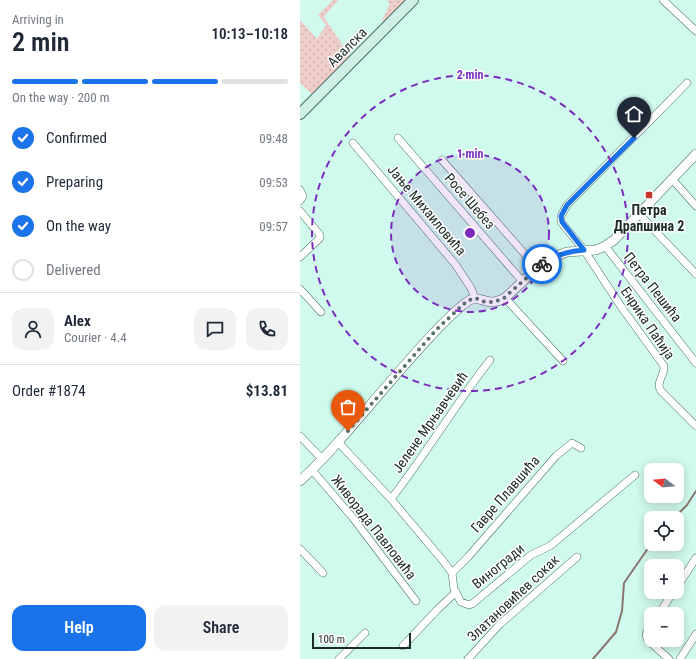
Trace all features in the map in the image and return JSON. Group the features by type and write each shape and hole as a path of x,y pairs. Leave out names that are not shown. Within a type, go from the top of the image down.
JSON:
{"main road":[{"name":"Авалска","path":"300,114 413,0"}],"street":[{"path":"663,0 696,31"},
{"path":"584,250 562,222 561,216 567,205 687,83"},
{"name":"Росе Шебез","path":"398,138 523,282"},
{"name":"Јање Михаиловића","path":"353,143 455,264 471,288 475,298"},
{"path":"300,481 338,442 437,329 467,301 475,298 485,302 494,302 504,298 537,268 556,256 567,252 596,250 614,240 696,154"},
{"path":"442,160 537,268"},
{"path":"672,179 696,206"},
{"path":"300,190 303,196 300,201"},
{"path":"300,211 320,235 320,238 300,257"},
{"path":"639,214 696,274"},
{"name":"Петра Пешића","path":"604,246 696,363"},
{"name":"Енрика Паћија","path":"584,250 622,308 664,366 664,371 658,387 660,391 696,426"},
{"path":"300,289 321,312"},
{"path":"504,298 563,361"},
{"name":"Јелене Мрњавчевић","path":"391,499 490,360"},
{"path":"300,436 322,459"},
{"name":"Виногради","path":"338,442 391,499 452,573 453,585 461,602 469,605 531,555 550,546 635,476"},
{"name":"Гавре Плавшића","path":"452,573 556,456 572,442 581,448"},
{"name":"Живорада Павловића","path":"312,470 353,518 416,601"},
{"path":"300,549 323,573"},
{"name":"Златановићев сокак","path":"468,659 500,624 577,557"},
{"path":"684,576 696,558"},
{"path":"403,646 456,592"},
{"path":"339,659 365,632"},
{"path":"680,659 696,634"},
{"path":"656,647 669,659"}],"shaded area":[{"path":"333,0 338,0 324,17 353,61 316,98 300,83 300,20 317,39 326,25 318,15"},
{"path":"387,0 413,0 390,24 382,20 390,4"}],"waterway":[{"path":"681,511 696,491"},
{"path":"593,659 616,632 622,611 624,583 646,551"}],"way so far":[{"path":"348,431 437,329 467,301 475,298 485,302 500,300 542,264"}],"place":[{"name":"Петра Драпшина 2","path":"649,195"}],"route":[{"path":"542,264 567,252 584,250 562,222 561,216 567,205 634,138"}]}
